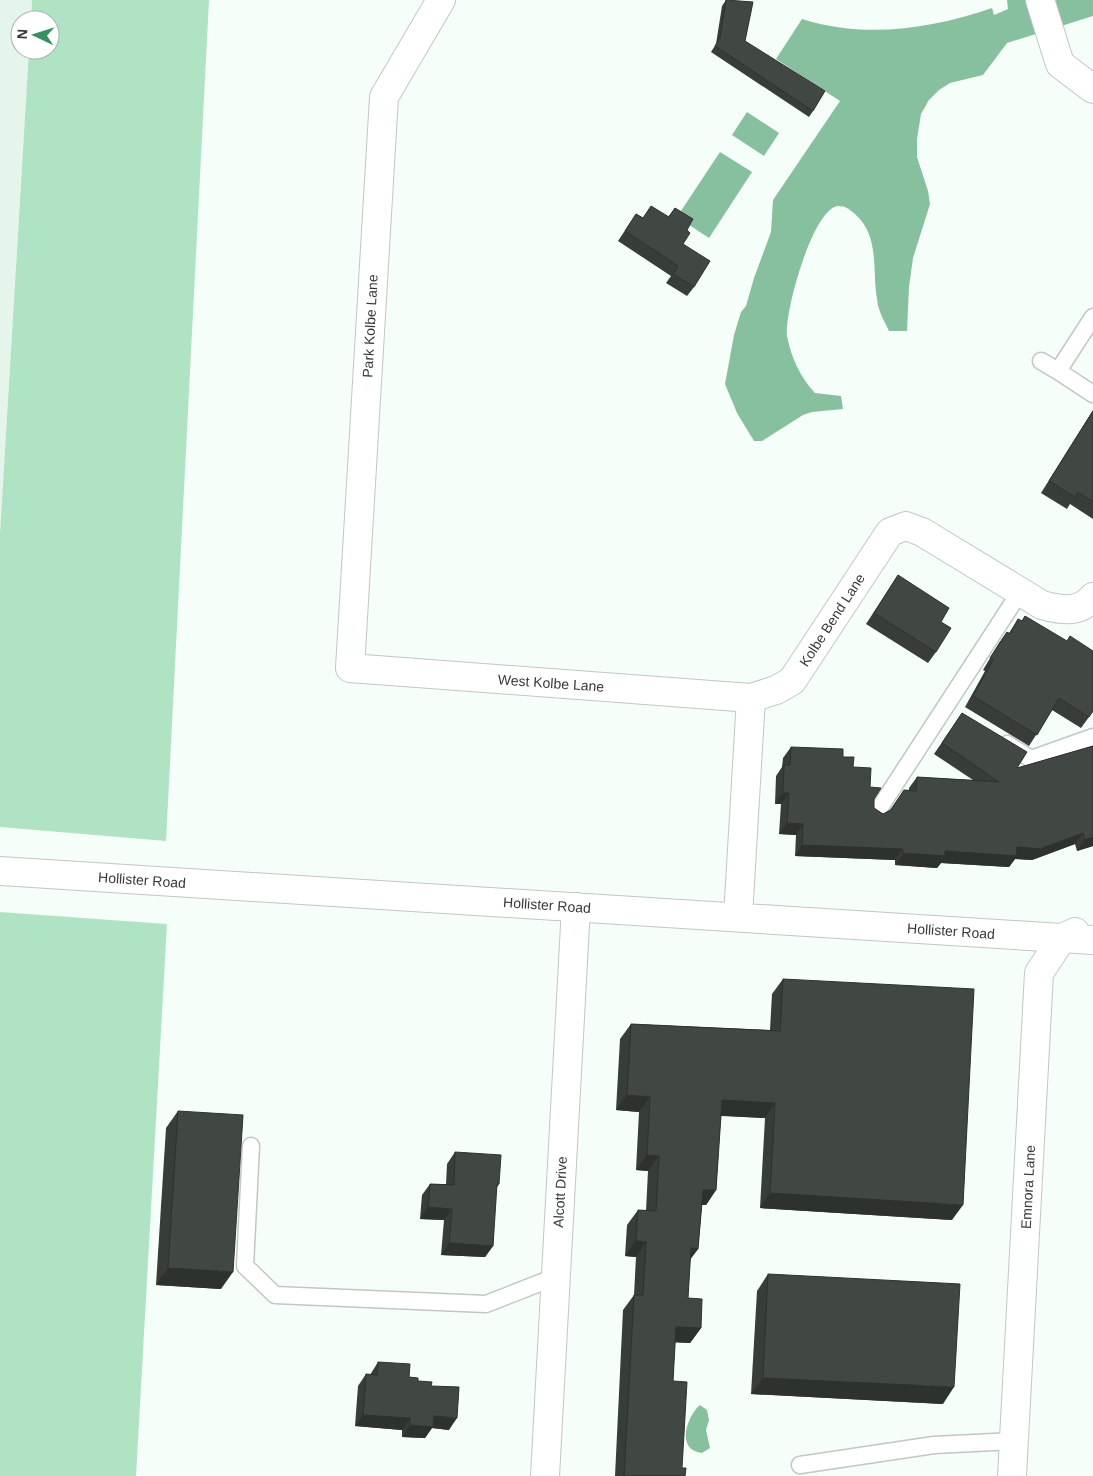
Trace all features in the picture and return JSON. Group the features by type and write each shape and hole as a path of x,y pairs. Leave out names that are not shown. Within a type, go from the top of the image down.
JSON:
{"street":[{"name":"Park Kolbe Lane","path":"350,668 384,96 441,0"},
{"path":"1040,0 1060,64 1093,89"},
{"name":"Kolbe Bend Lane","path":"751,698 776,690 792,681 890,532 906,526 922,532 1042,605 1060,610 1072,610 1089,602 1093,596"},
{"name":"West Kolbe Lane","path":"350,668 751,698"},
{"path":"738,918 751,698"},
{"name":"Hollister Road","path":"0,871 1093,940"},
{"name":"Alcott Drive","path":"544,1476 576,907"},
{"path":"1062,938 1093,925"},
{"name":"Emnora Lane","path":"1012,1476 1039,972 1062,938"}],"lane":[{"path":"1058,371 1093,317"},
{"path":"1041,361 1093,394"},
{"path":"875,816 1020,592"},
{"path":"946,707 961,716"},
{"path":"992,735 1032,759 1093,737"},
{"path":"251,1146 245,1266 274,1295 486,1304 555,1277"},
{"path":"800,1465 934,1445 1014,1441"}],"shaded area":[{"path":"0,0 32,0 32,10 10,10 10,60 28,60 0,534"},
{"path":"32,0 209,0 166,841 0,827 0,534 28,60 60,60 60,10 32,10"},
{"path":"1007,0 1093,0 1093,16 1007,43 983,75 950,83 929,100 921,114 917,139 917,157 928,191 930,204 913,258 909,287 907,331 889,331 880,311 872,243 863,223 845,207 838,206 829,211 819,224 802,263 790,306 787,336 797,366 810,387 815,393 841,396 843,409 812,412 803,415 762,441 754,441 737,413 725,384 734,335 771,232 773,200 840,101 776,59 802,19 850,29 898,29 945,21 992,8 994,15 1008,9"},
{"path":"747,112 779,133 764,156 732,135"},
{"path":"720,152 752,172 709,238 677,217"},
{"path":"0,912 167,924 136,1476 0,1476"},
{"path":"700,1405 707,1410 709,1420 706,1430 710,1448 702,1453 694,1451 688,1446 686,1439 688,1424 695,1410"}],"building":[{"path":"726,0 753,2 745,41 825,91 813,111 715,46 720,38"},
{"path":"651,206 669,217 675,208 693,219 687,230 690,233 683,244 710,261 694,287 673,274 678,266 625,231 636,214 643,218"},
{"path":"1093,411 1093,502 1078,492 1075,497 1049,481"},
{"path":"898,575 949,608 941,622 951,628 936,652 874,613"},
{"path":"1025,616 1067,641 1070,636 1093,651 1093,711 1089,717 1059,698 1037,735 973,696 993,660 990,658 1007,632 1010,634 1018,619 1022,621"},
{"path":"962,713 1027,752 1017,768 1093,746 1093,837 1085,840 1083,833 1040,849 1017,847 1016,856 945,851 945,856 903,853 903,849 802,845 803,824 787,823 789,793 783,793 784,765 790,765 791,747 843,749 843,757 854,757 853,767 871,768 870,787 881,788 874,799 874,808 883,814 891,810 904,790 916,791 917,777 999,782 942,743"},
{"path":"783,979 974,989 963,1205 770,1193 775,1103 722,1100 716,1190 703,1190 698,1249 691,1248 688,1298 702,1299 701,1328 676,1327 673,1381 687,1382 682,1468 686,1468 685,1476 624,1476 634,1295 643,1295 646,1242 636,1241 638,1210 656,1211 659,1156 647,1155 650,1097 627,1095 631,1024 780,1031"},
{"path":"178,1111 243,1115 233,1272 168,1268"},
{"path":"455,1152 501,1155 493,1246 449,1243 452,1209 428,1207 430,1184 454,1185"},
{"path":"768,1274 960,1284 954,1387 763,1378"},
{"path":"378,1362 410,1364 409,1377 418,1378 418,1381 432,1382 431,1386 459,1387 457,1418 434,1416 433,1427 410,1425 410,1418 363,1415 366,1374 377,1375"}]}
